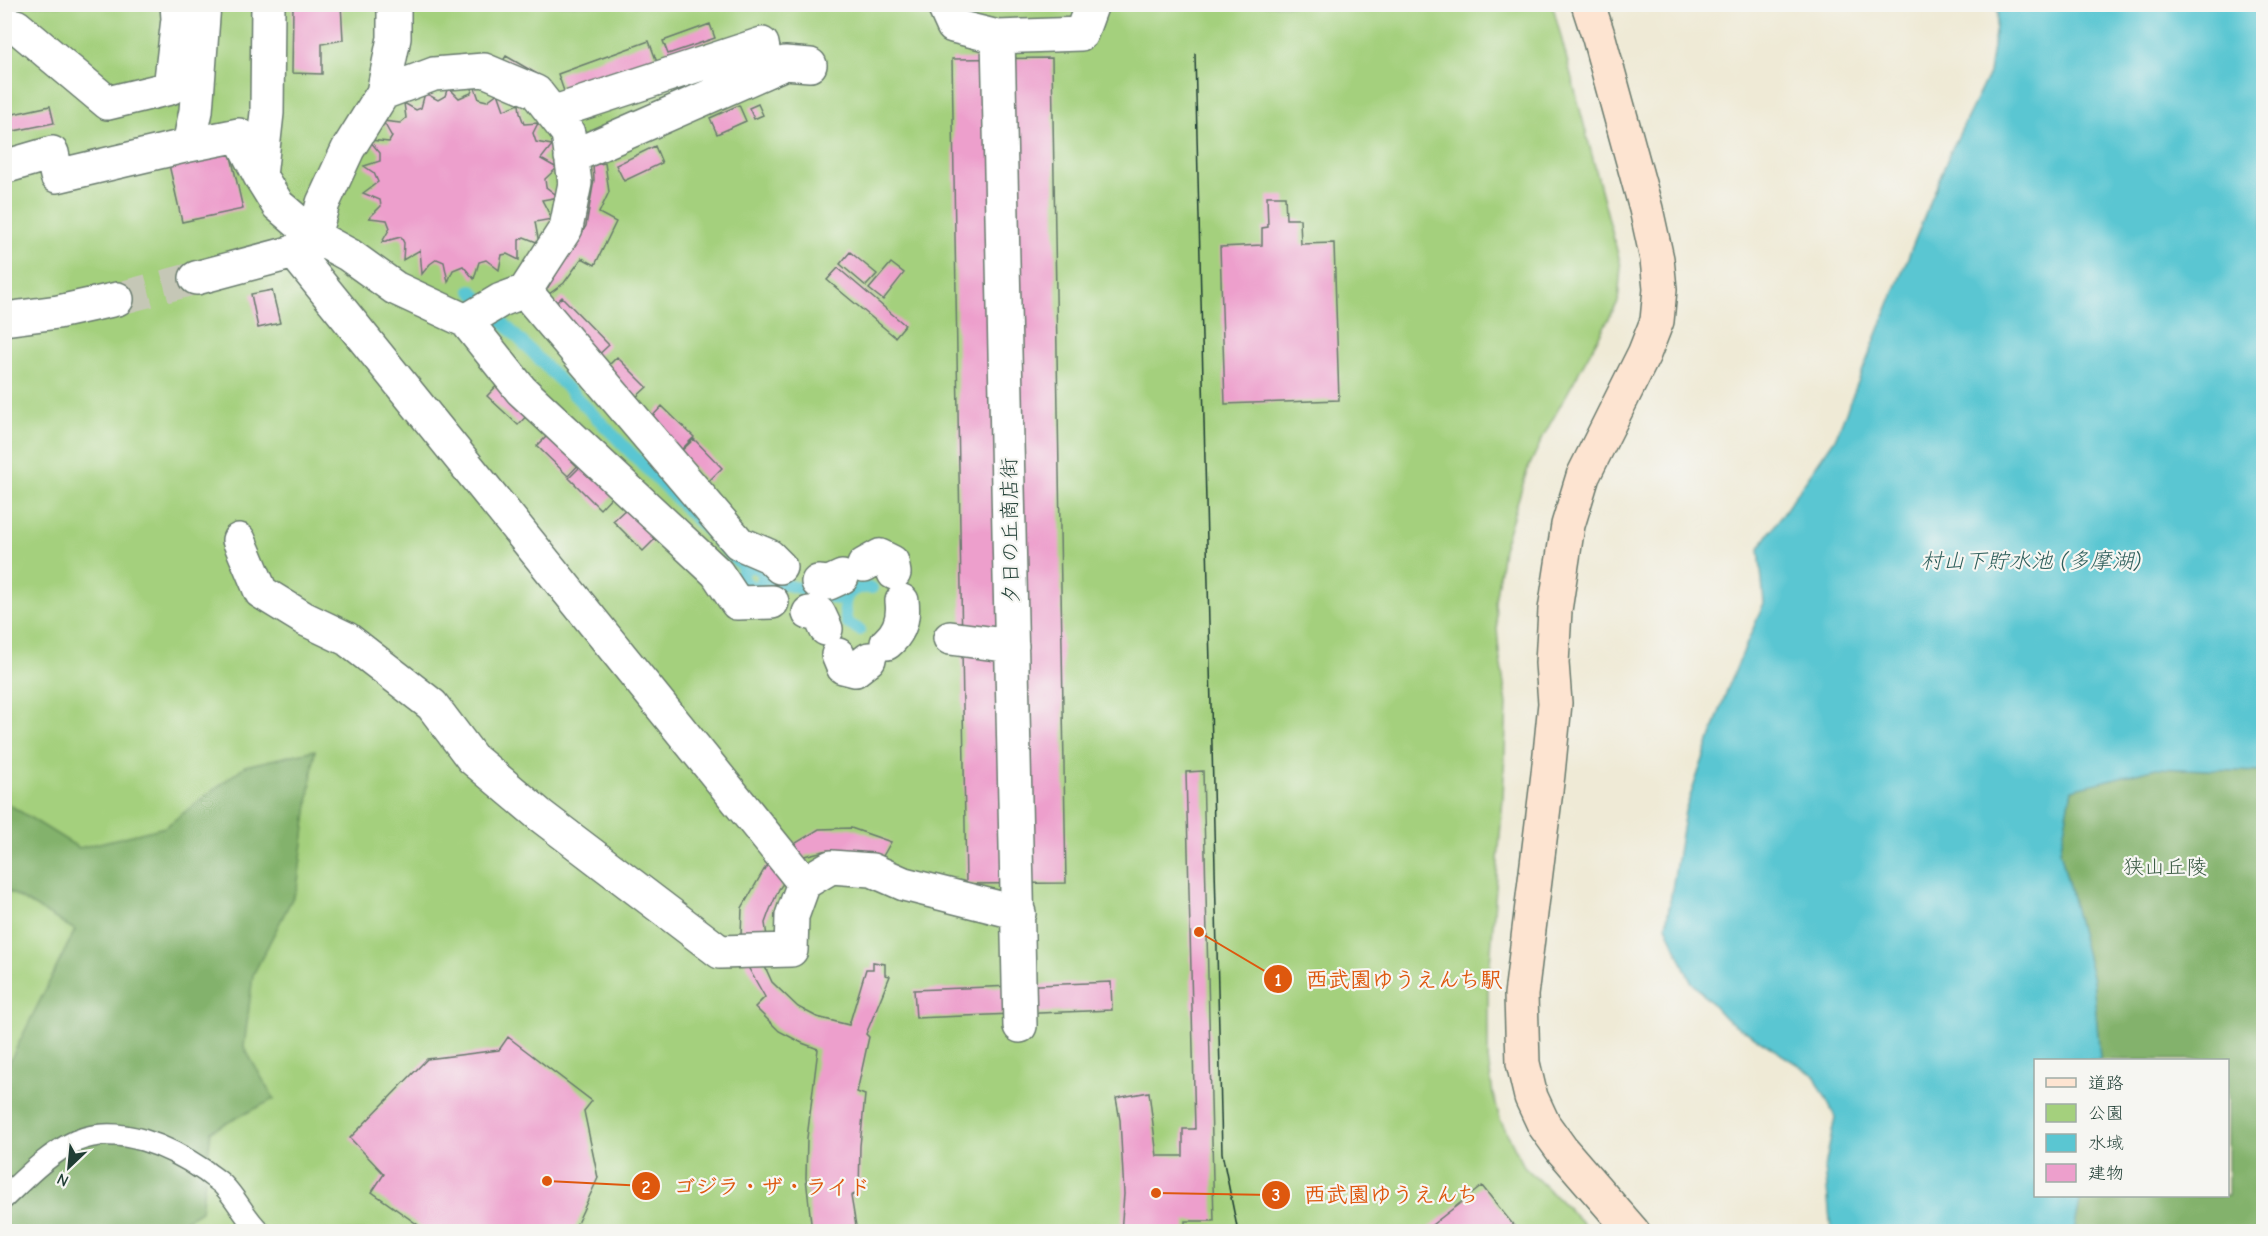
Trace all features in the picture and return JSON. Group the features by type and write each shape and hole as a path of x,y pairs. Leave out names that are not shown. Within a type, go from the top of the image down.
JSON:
{"street":[{"path":"14,24 108,103 170,88 178,19 177,4"},
{"path":"189,145 196,111 204,4"},
{"path":"260,176 267,113 268,4"},
{"path":"304,244 348,149 383,93 394,38 394,4"},
{"path":"943,4 953,26 998,37 1081,34 1092,4"},
{"path":"1588,4 1646,209 1660,289 1657,321 1644,354 1583,476 1568,525 1555,610 1552,663 1555,703 1550,762 1521,995 1523,1063 1531,1096 1544,1125 1562,1150 1633,1232"},
{"name":"夕日の丘商店街","path":"998,37 1020,1026"},
{"path":"552,113 762,44 767,71"},
{"path":"571,157 785,63 810,65"},
{"path":"383,93 434,75 484,70 536,92 568,133 574,183 566,228 492,307"},
{"path":"4,167 52,153 57,176 239,135 260,176 304,244 804,883"},
{"path":"196,278 304,244 349,255 395,288 492,307 739,543 769,556 780,567"},
{"path":"4,319 58,312 117,299"},
{"path":"492,307 521,390 717,573 737,603 772,602"},
{"path":"239,540 261,592 347,639 432,705 472,758 541,816 720,952 791,950 792,916 804,883 831,867 872,870 904,884 1019,913"},
{"path":"846,640 893,638 904,616 864,579"},
{"path":"950,638 1012,646"}],"lane":[{"path":"4,1198 38,1166 76,1141 105,1135 142,1139 187,1159 223,1184 252,1225 260,1232"}],"green space":[{"path":"5,5 1551,5 1621,266 1618,302 1544,435 1527,471 1503,549 1495,602 1499,652 1507,704 1503,798 1488,989 1488,1059 1493,1094 1500,1119 1524,1166 1591,1231 5,1232"},
{"path":"315,750 297,889 253,975 244,1047 274,1099 211,1131 201,1211 167,1231 5,1231 4,1073 75,930 5,889 5,802 79,848 165,827 245,766"},
{"name":"狭山丘陵","path":"2156,768 2263,772 2263,1231 2074,1231 2081,1197 2229,1197 2229,1059 2100,1059 2093,980 2060,851 2072,789"}],"water":[{"name":"村山下貯水池 (多摩湖)","path":"1996,5 2263,5 2263,772 2156,768 2072,789 2060,851 2093,980 2100,1059 2034,1059 2034,1197 2081,1197 2074,1231 1831,1231 1825,1167 1835,1117 1814,1075 1726,1019 1690,980 1666,926 1685,811 1727,690 1764,603 1759,548 1836,437 1949,155 1989,73 1998,13"}],"building":[{"path":"293,4 341,4 343,40 322,44 322,74 292,73"},
{"path":"710,24 715,38 668,54 663,41"},
{"path":"649,41 658,65 636,74 634,69 565,94 558,74"},
{"path":"506,56 539,75 535,83 501,64"},
{"path":"1052,58 1066,883 966,884 952,59"},
{"path":"474,85 479,99 487,101 498,93 504,110 519,104 524,124 538,123 533,133 536,142 552,145 541,159 557,168 545,179 546,187 559,197 542,200 552,219 535,222 539,243 524,237 519,240 519,260 507,254 502,255 499,270 486,260 479,262 474,279 463,266 453,270 448,282 444,262 437,259 422,274 420,250 403,260 404,243 401,237 382,242 390,228 387,220 369,218 381,206 380,200 363,193 378,182 374,173 364,166 380,161 380,153 369,140 389,142 392,137 383,121 400,123 406,118 404,103 416,110 421,108 425,93 438,100 445,96 448,87 459,98 471,93"},
{"path":"758,104 763,115 754,119 749,108"},
{"path":"739,105 746,121 717,134 710,118"},
{"path":"50,106 54,123 4,133 4,116"},
{"path":"655,146 662,163 624,181 616,165"},
{"path":"229,147 243,209 182,222 168,160"},
{"path":"605,163 609,192 599,213 616,222 595,265 582,258 564,283 549,294 543,286 555,276 586,226 594,180 593,165"},
{"path":"1267,196 1285,196 1286,219 1300,219 1301,244 1334,243 1339,400 1225,404 1220,247 1262,245 1262,228 1268,227"},
{"path":"850,252 877,274 866,286 840,264"},
{"path":"891,263 904,273 883,300 869,289"},
{"path":"838,268 905,325 895,337 827,280"},
{"path":"272,290 280,323 258,328 251,294"},
{"path":"562,297 609,345 592,361 545,313"},
{"path":"617,357 647,387 632,401 603,371"},
{"path":"503,379 533,409 518,425 487,396"},
{"path":"662,406 694,437 679,452 648,421"},
{"path":"553,430 584,459 568,476 537,446"},
{"path":"694,439 722,468 708,482 679,453"},
{"path":"585,462 616,492 600,509 569,478"},
{"path":"629,506 658,536 643,551 613,521"},
{"path":"1203,771 1214,1221 1185,1221 1185,1232 1121,1232 1124,1194 1120,1120 1116,1098 1149,1092 1157,1156 1183,1156 1183,1129 1195,1129 1186,772"},
{"path":"851,828 891,842 883,856 828,850 804,856 808,867 787,878 779,889 769,912 765,923 770,956 761,958 772,982 798,1007 817,1017 849,1025 866,969 873,969 873,962 885,964 885,975 890,976 866,1034 869,1037 857,1092 865,1095 860,1146 859,1192 851,1196 857,1232 812,1232 806,1178 807,1138 818,1049 779,1031 755,1007 765,997 744,960 741,936 742,908 765,868 786,849 819,829"},
{"path":"1111,982 1112,1010 916,1018 914,990"},
{"path":"508,1037 592,1101 584,1111 598,1178 573,1232 428,1232 372,1192 384,1174 350,1138 427,1059 499,1050"},
{"path":"1482,1186 1519,1232 1423,1232"}],"waterway":[{"path":"471,290 745,569"},
{"path":"755,566 763,573 763,578 759,585 752,587 744,581 741,575 745,569 755,566"},
{"path":"763,578 843,601"},
{"path":"860,630 847,623 845,602 847,596 856,589 872,588"}],"tunnel":[{"path":"117,299 196,278"}],"tram line":[{"path":"1195,54 1222,1153 1238,1232"}],"place":[{"name":"西武園ゆうえんち駅","path":"1199,932"},
{"name":"ゴジラ・ザ・ライド","path":"547,1181"},
{"name":"西武園ゆうえんち","path":"1156,1193"}]}
